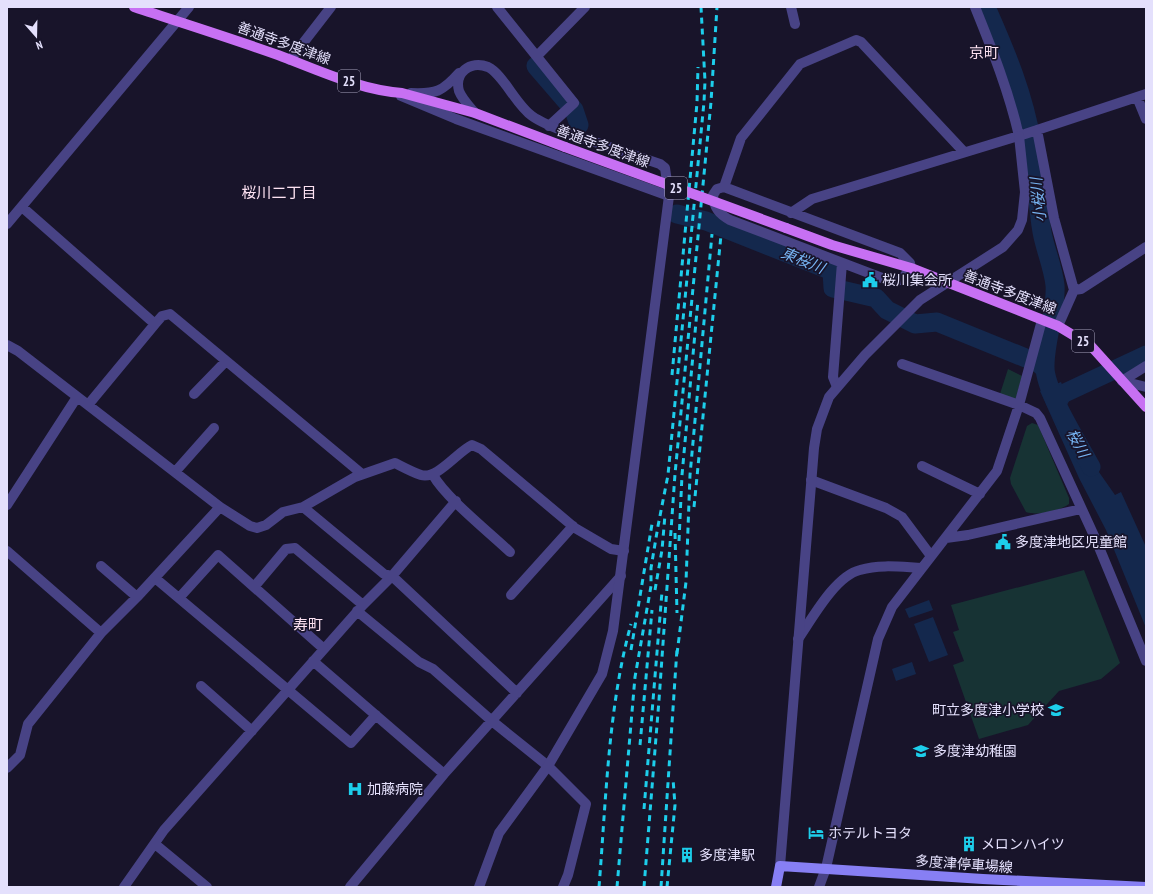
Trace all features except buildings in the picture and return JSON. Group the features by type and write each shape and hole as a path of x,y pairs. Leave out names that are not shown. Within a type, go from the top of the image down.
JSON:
{"main road":[{"name":"善通寺多度津線","path":"134,7 218,34 356,83 390,92 402,93 475,113 565,148 832,245 911,268 1058,326 1091,346 1146,407"},
{"name":"多度津停車場線","path":"780,866 983,880 1146,887"},
{"path":"776,887 780,866"}],"street":[{"path":"7,224 189,7"},
{"path":"290,60 330,7"},
{"path":"497,7 574,103 549,126"},
{"path":"536,56 586,7"},
{"path":"792,7 796,24"},
{"path":"780,866 811,480 817,429 828,397 865,356 920,300 1003,247 1018,230 1022,220 1024,192 1022,135 992,47 976,7"},
{"path":"724,187 741,138 800,64 856,40 861,42 964,152"},
{"path":"402,93 429,94 439,92 447,87 469,66 480,65 488,67 498,76 513,97 531,116 549,126 660,164 665,168 669,196 614,631 602,674 548,766 499,833 479,887"},
{"path":"461,72 458,82 459,92 475,113"},
{"path":"390,92 456,119 669,196"},
{"path":"791,213 812,199 1022,135 1142,96 1146,119"},
{"path":"1037,130 1054,218 1074,290 1058,326"},
{"path":"724,187 900,253 910,263 911,268 901,280 890,281 730,220 722,216 714,203 713,195 717,189 724,187"},
{"path":"22,207 155,324"},
{"path":"1074,290 1081,289 1146,247"},
{"path":"837,387 833,377 842,263"},
{"path":"88,405 162,316 170,314 362,474"},
{"path":"819,887 826,868 878,640 884,620 892,607 997,471 1019,405 1042,320"},
{"path":"7,345 88,405 220,507 250,526 257,528 266,525 283,512 303,507 338,485 362,474 395,463 423,476 433,475 464,449 472,446 481,449 573,526 611,549 624,551"},
{"path":"194,394 226,361"},
{"path":"902,364 1019,405 1036,413 1040,418 1096,540 1146,661"},
{"path":"1122,381 1146,366"},
{"path":"1122,381 1146,387"},
{"path":"9,498 77,397"},
{"path":"175,472 214,428"},
{"path":"922,466 980,494"},
{"path":"433,475 437,482 510,552"},
{"path":"811,480 886,508 902,517 931,556"},
{"path":"124,887 164,830 360,608 392,576 456,501"},
{"path":"7,768 20,755 28,724 101,633 155,578 220,507"},
{"path":"303,507 384,574 392,576 518,693"},
{"path":"946,538 968,535 1081,509"},
{"path":"511,595 573,526"},
{"path":"254,587 286,549 291,547 295,548 419,662 433,669 492,721 548,766 586,804 563,887"},
{"path":"7,550 101,633"},
{"path":"179,598 218,555 324,649"},
{"path":"101,566 137,597"},
{"path":"798,639 842,580 859,570 884,566 922,568"},
{"path":"350,887 444,774 621,576"},
{"path":"155,578 351,743 376,715"},
{"path":"313,661 444,774"},
{"path":"201,686 252,731"},
{"path":"155,844 207,887"}],"green space":[{"path":"1008,369 1022,376 1015,402 999,397"},
{"path":"1032,423 1038,425 1069,498 1069,504 1054,511 1042,513 1026,512 1011,484 1010,478 1027,426"},
{"path":"1084,570 1120,663 1101,679 1059,691 1028,725 979,739 953,665 964,661 953,632 959,630 951,605"}],"water":[{"path":"1061,382 1069,401 1065,409 1066,425 1115,495 1121,492 1146,547 1146,628 1106,530 1079,478 1040,391"},
{"path":"929,600 933,610 909,618 905,609"},
{"path":"933,617 948,655 929,662 914,624"},
{"path":"912,662 916,674 896,681 892,669"}],"waterway":[{"name":"小桜川","path":"986,7 1007,57 1019,91 1029,126 1034,155 1042,232 1055,285 1053,314 1047,345 1045,366 1046,376 1056,402 1091,467"},
{"name":"東桜川","path":"536,66 574,110 579,125"},
{"name":"東桜川","path":"677,214 706,221 832,271 833,288 876,298 887,310 915,324 937,322 1038,363 1044,368"},
{"name":"桜川","path":"1054,398 1146,355"}],"railway":[{"path":"617,887 635,677 651,586 651,568 668,475 704,102 705,81 701,7"},
{"path":"644,887 675,474 711,102 717,7"},
{"path":"672,375 697,103 698,67"},
{"path":"677,654 686,582 690,475 712,234"},
{"path":"694,507 721,235"},
{"path":"679,541 682,475 698,300"},
{"path":"655,590 662,550 665,515"},
{"path":"631,650 652,524"},
{"path":"675,533 677,613"},
{"path":"644,809 662,592"},
{"path":"640,745 652,610"},
{"path":"599,887 606,788 617,688 631,624"},
{"path":"661,887 677,649"},
{"path":"667,887 675,805 673,779"}],"place":[{"name":"桜川集会所","path":"870,280"},
{"name":"多度津地区児童館","path":"1003,542"},
{"name":"町立多度津小学校","path":"1056,710"},
{"name":"多度津幼稚園","path":"921,751"},
{"name":"加藤病院","path":"355,789"},
{"name":"ホテルトヨタ","path":"816,833"},
{"name":"メロンハイツ","path":"969,844"},
{"name":"多度津駅","path":"687,855"}],"district":[{"name":"京町","path":"984,52"},
{"name":"桜川二丁目","path":"279,192"},
{"name":"寿町","path":"308,624"}]}
